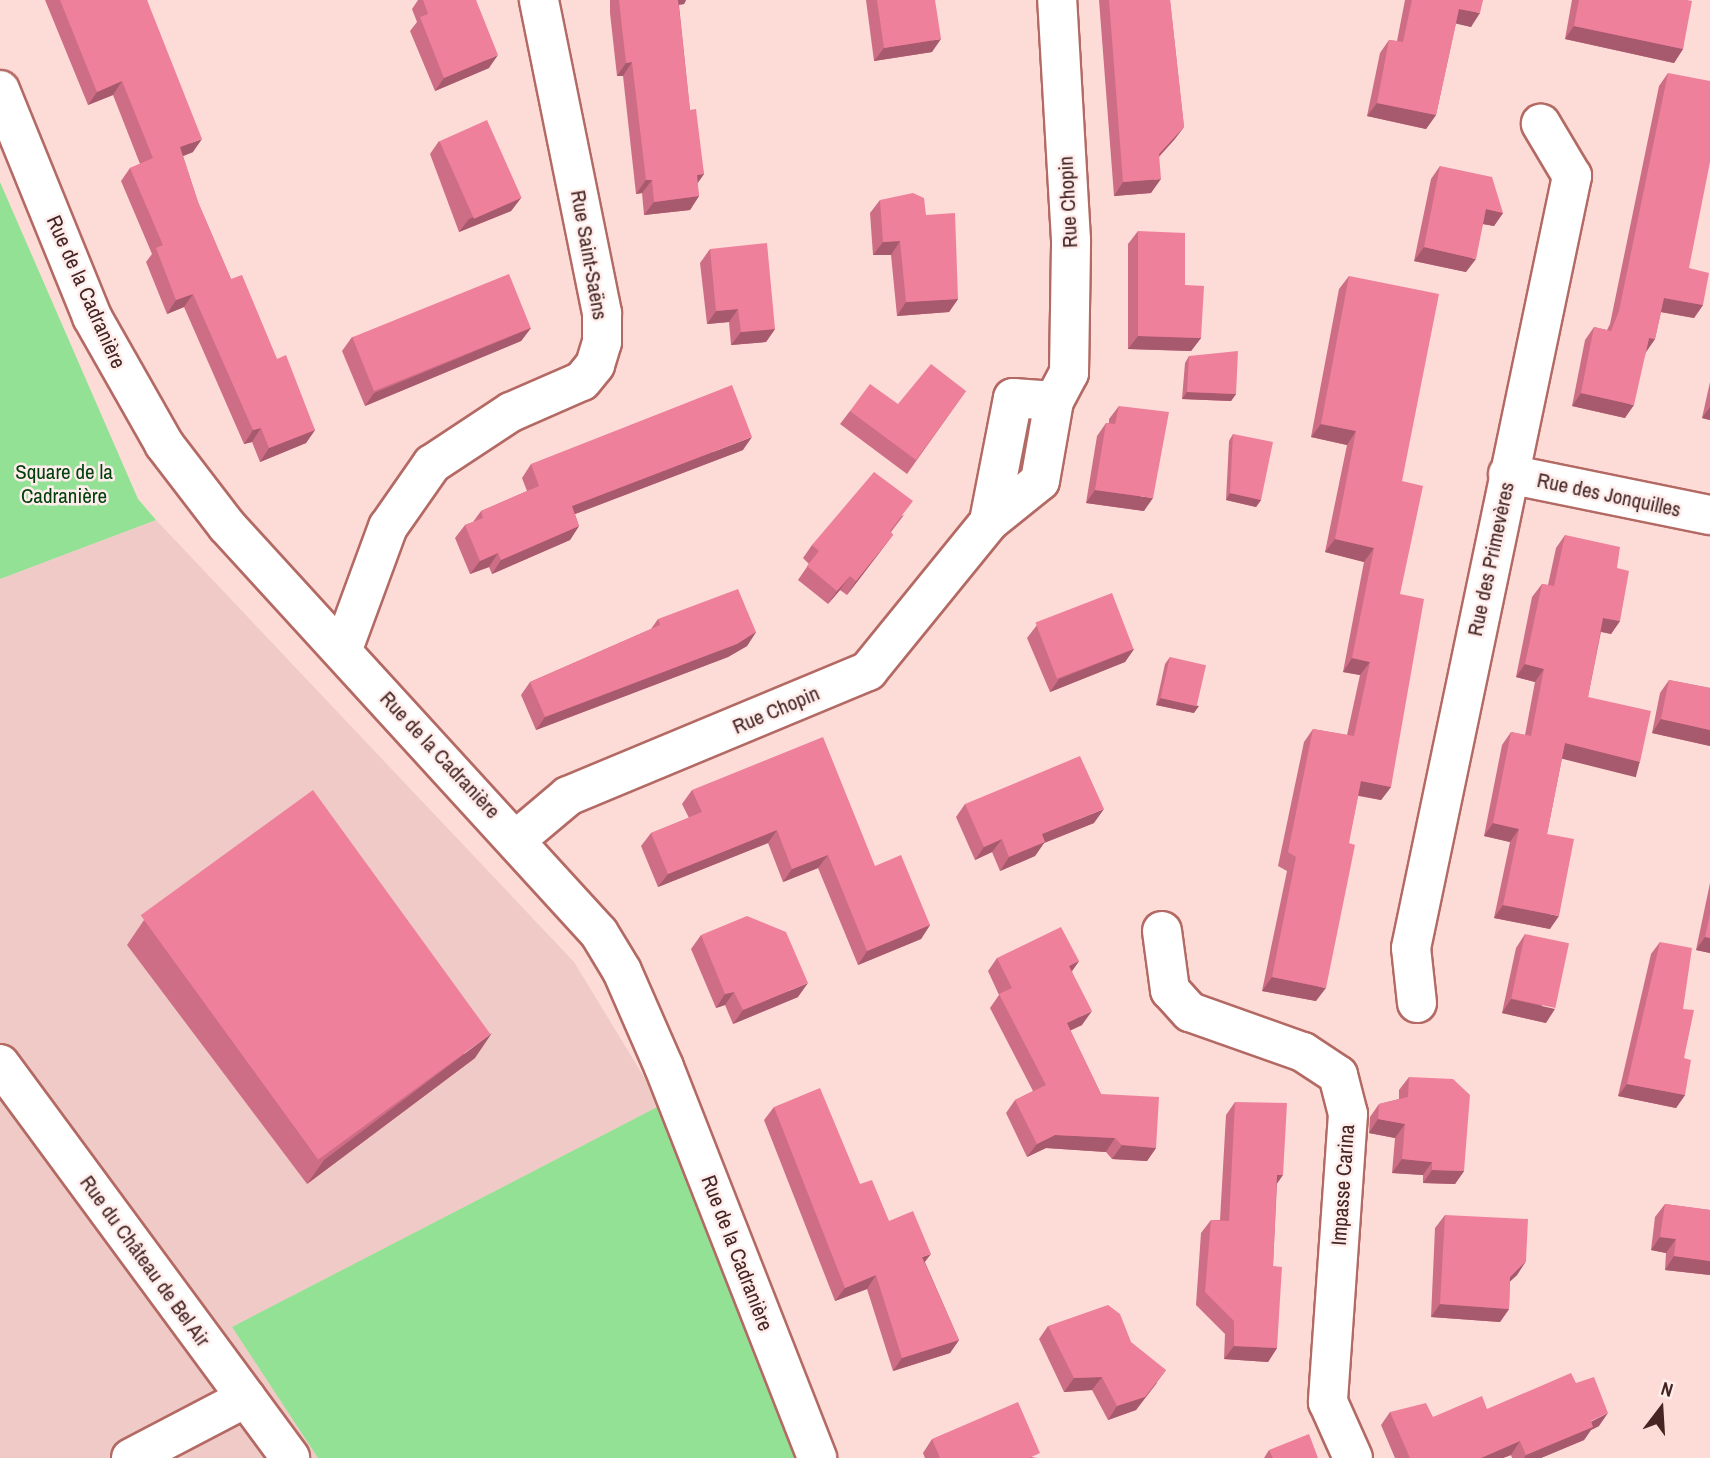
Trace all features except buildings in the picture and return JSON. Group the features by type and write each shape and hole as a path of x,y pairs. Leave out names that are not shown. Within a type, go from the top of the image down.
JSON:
{"street":[{"name":"Rue Saint-Saëns","path":"343,649 388,527 432,464 511,412 582,381 595,365 602,342 602,313 539,0"},
{"name":"Rue Chopin","path":"517,839 568,796 868,671 989,522 1040,481 1054,401 1069,373 1071,240 1058,0"},
{"name":"Rue de la Cadranière","path":"0,90 92,317 164,444 227,526 572,898 622,971 817,1458"},
{"name":"Rue des Primevères","path":"1417,1003 1410,948 1572,176 1541,124"},
{"name":"Rue des Jonquilles","path":"1508,474 1710,515"},
{"name":"Impasse Carina","path":"1162,931 1170,990 1190,1012 1303,1052 1338,1075 1348,1114 1328,1402 1353,1458"},
{"name":"Rue du Château de Bel Air","path":"0,1064 290,1458"},
{"path":"144,1455 246,1398"}],"shaded area":[{"path":"156,520 574,962 661,1105 232,1327 318,1458 0,1458 0,579"}],"green space":[{"name":"Square de la Cadranière","path":"0,182 138,499 156,520 0,579"},
{"path":"661,1105 798,1458 318,1458 232,1327"}]}
